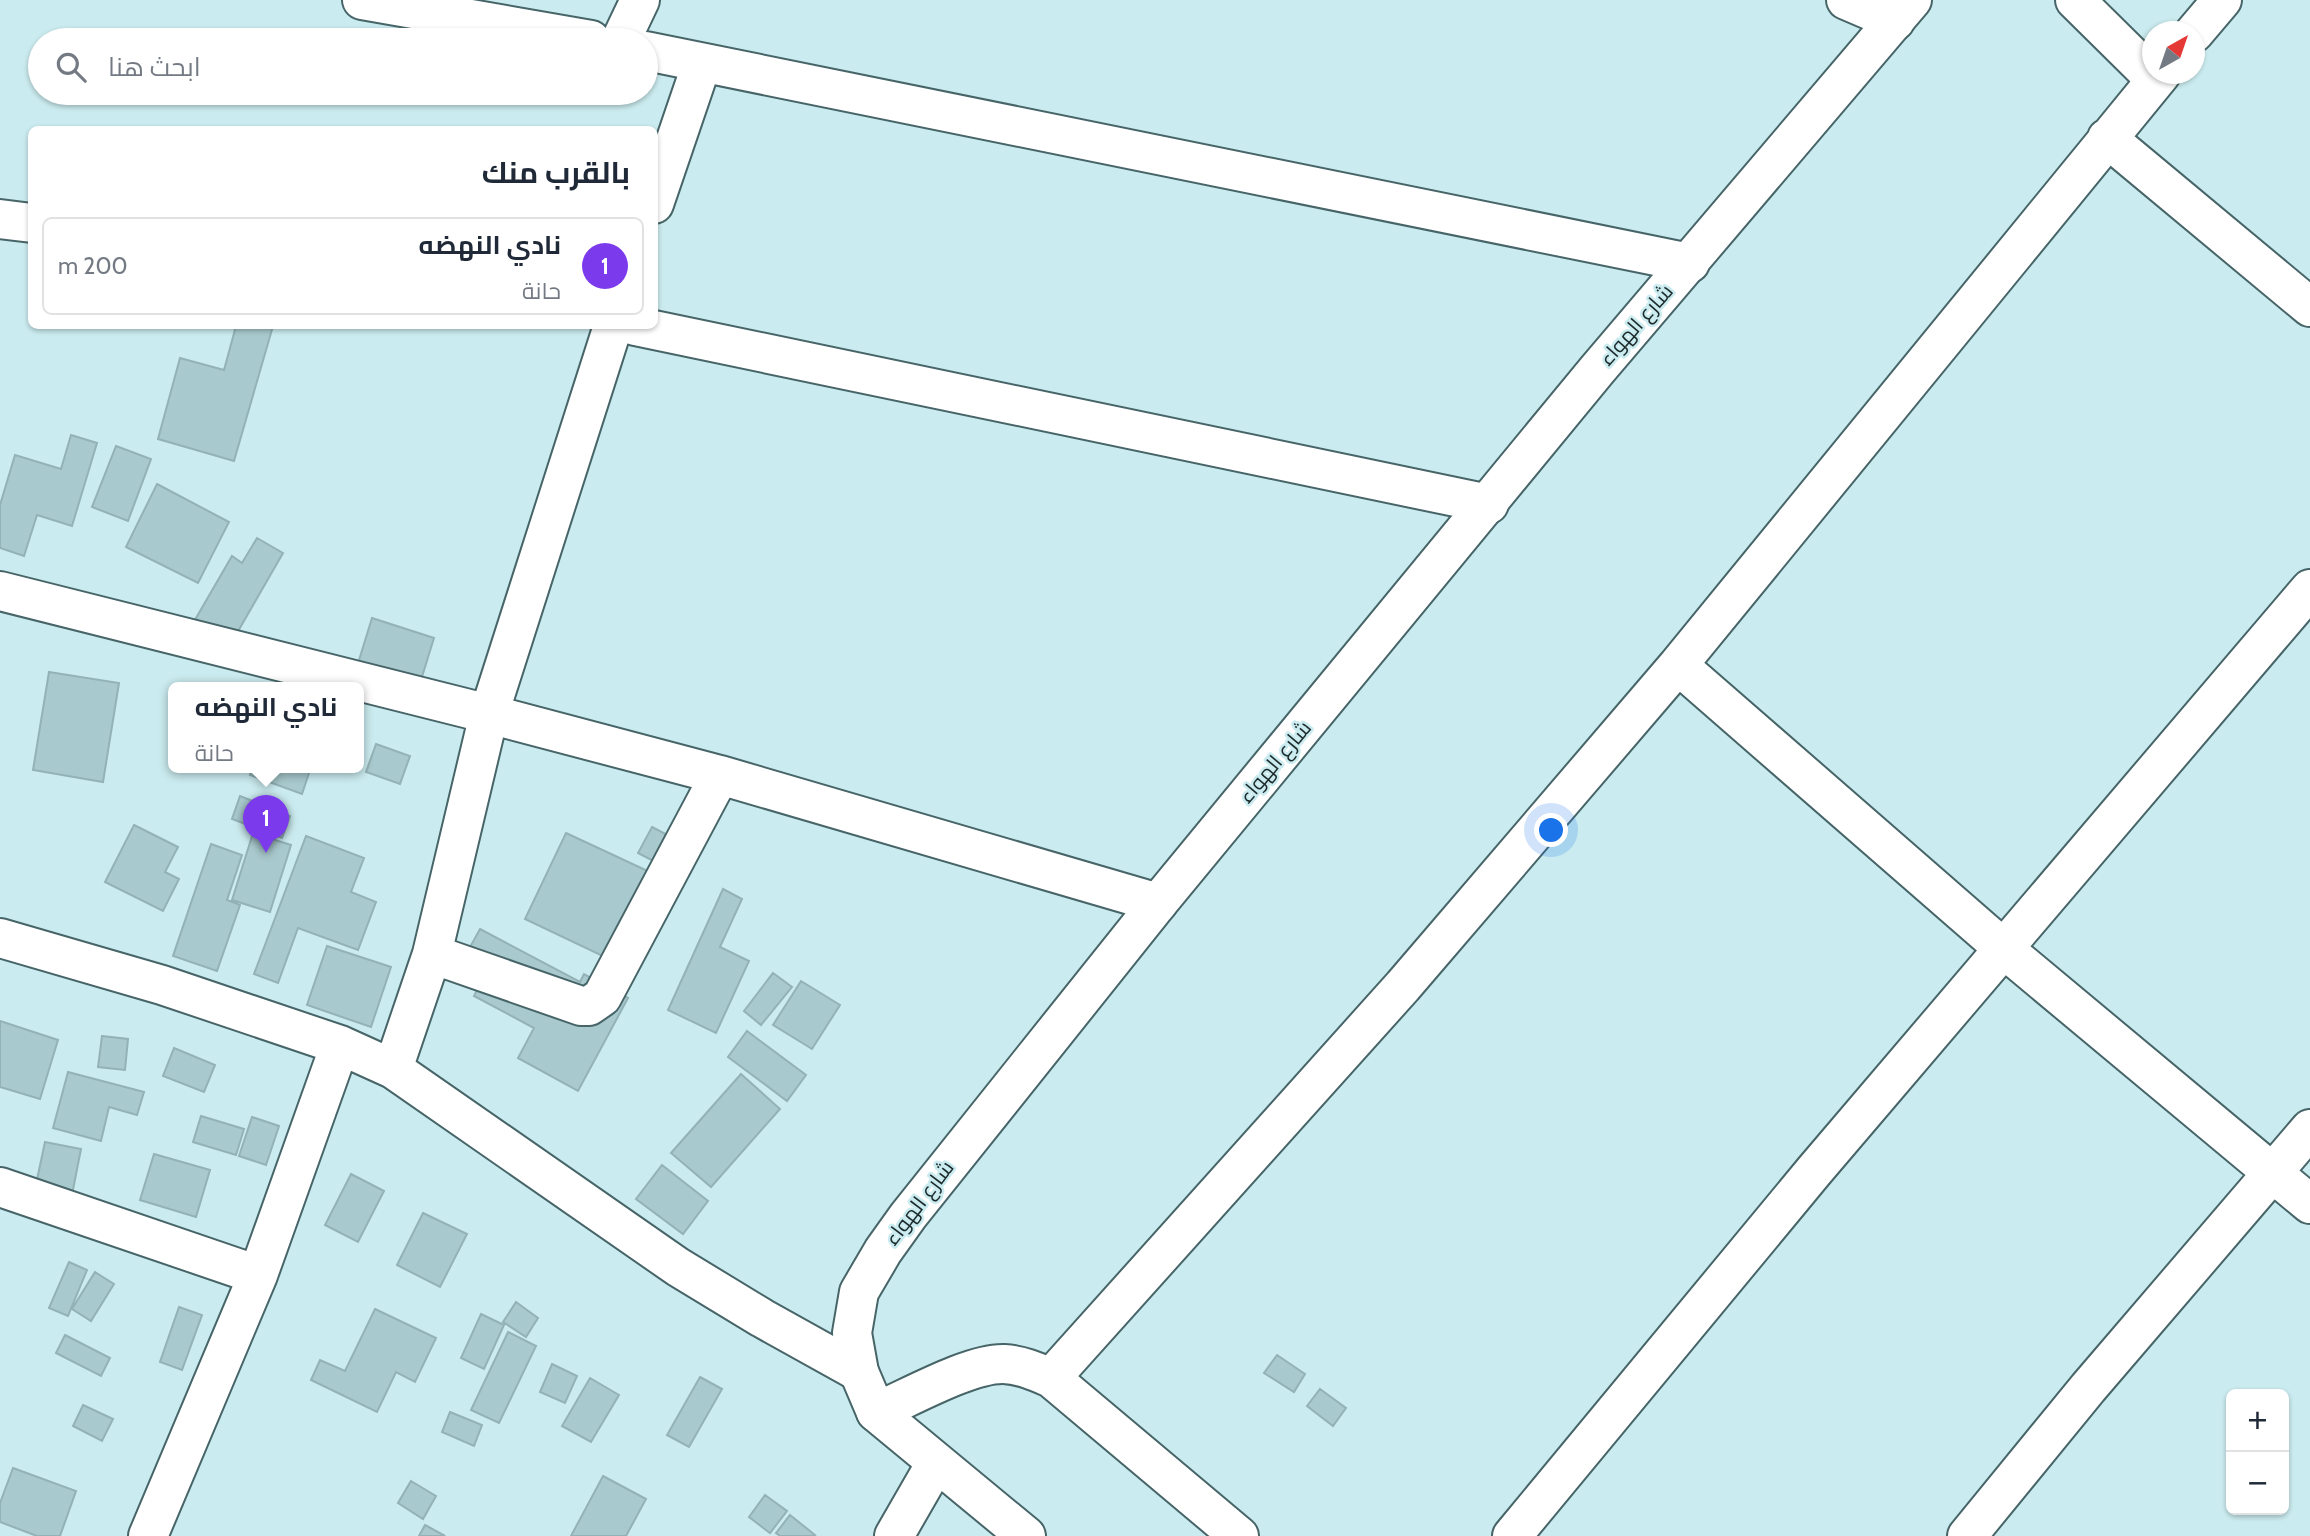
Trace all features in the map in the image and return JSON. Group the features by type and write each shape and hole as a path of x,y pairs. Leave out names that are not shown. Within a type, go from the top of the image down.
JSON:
{"street":[{"path":"362,0 522,28"},
{"path":"626,28 639,0"},
{"path":"1846,0 1904,10"},
{"path":"2075,0 2142,62"},
{"path":"2204,21 2222,0"},
{"name":"شارع الهواء","path":"1026,1536 876,1412 859,1372 852,1333 859,1292 883,1251 916,1206 1158,903 1597,370 1904,10"},
{"path":"658,54 1690,263"},
{"path":"658,192 702,63"},
{"path":"1051,1378 1403,986 1678,665 2152,84"},
{"path":"2107,138 2310,307"},
{"path":"0,219 28,222"},
{"path":"393,1069 432,954 489,714 612,329"},
{"path":"649,329 1489,504"},
{"path":"1512,1536 1823,1160 2310,589"},
{"path":"0,591 362,682"},
{"path":"1678,665 2004,949 2310,1204"},
{"path":"364,683 720,775 1158,903"},
{"path":"432,954 581,1006 597,1002 720,775"},
{"path":"0,938 162,985 340,1045 393,1069 678,1267 859,1372"},
{"path":"148,1536 258,1275 340,1045"},
{"path":"1968,1536 2088,1388 2310,1129"},
{"path":"0,1187 258,1275"},
{"path":"876,1412 981,1367 1002,1364 1028,1368 1051,1378 1239,1536"},
{"path":"894,1536 936,1463"}],"building":[{"path":"235,329 272,329 234,461 158,439 180,358 224,370"},
{"path":"71,435 97,443 72,526 37,515 24,556 0,548 0,505 15,455 61,469"},
{"path":"116,446 151,459 128,521 92,507"},
{"path":"157,484 229,522 198,583 126,547"},
{"path":"257,538 283,553 229,647 192,625 232,556 242,563"},
{"path":"372,618 434,638 417,693 355,673"},
{"path":"49,672 119,683 103,782 33,770"},
{"path":"376,744 410,756 400,784 366,772"},
{"path":"251,773 309,773 302,794 250,775"},
{"path":"240,796 290,816 282,838 232,819"},
{"path":"134,825 178,847 165,872 179,879 163,911 105,882"},
{"path":"652,827 675,839 661,865 638,853"},
{"path":"253,833 291,845 270,912 232,900"},
{"path":"566,833 652,873 611,960 525,919"},
{"path":"306,836 364,858 351,892 376,902 358,950 298,928 278,983 254,974"},
{"path":"211,844 242,855 227,900 240,905 217,971 173,956"},
{"path":"723,889 742,899 720,947 749,961 716,1033 668,1010"},
{"path":"480,929 580,982 584,974 628,998 578,1091 518,1058 534,1028 474,996 477,990 453,978"},
{"path":"327,946 391,967 371,1027 307,1005"},
{"path":"773,973 792,987 761,1025 744,1011"},
{"path":"801,981 840,1005 812,1049 773,1025"},
{"path":"0,1021 58,1040 40,1099 0,1087"},
{"path":"747,1031 806,1075 787,1101 728,1057"},
{"path":"102,1036 128,1039 125,1070 98,1067"},
{"path":"174,1048 215,1065 204,1092 163,1076"},
{"path":"68,1072 144,1092 137,1115 109,1107 101,1141 53,1128"},
{"path":"741,1074 780,1109 711,1187 671,1153"},
{"path":"201,1116 244,1129 236,1155 193,1142"},
{"path":"252,1117 279,1126 266,1165 239,1156"},
{"path":"45,1142 81,1149 69,1210 32,1203"},
{"path":"154,1154 210,1170 196,1217 140,1200"},
{"path":"662,1165 708,1201 683,1234 636,1199"},
{"path":"351,1174 384,1191 358,1242 325,1225"},
{"path":"423,1213 467,1234 440,1287 397,1265"},
{"path":"69,1262 87,1270 68,1316 49,1308"},
{"path":"95,1272 114,1284 91,1321 72,1309"},
{"path":"516,1302 538,1318 526,1337 503,1322"},
{"path":"179,1307 202,1315 182,1370 160,1362"},
{"path":"375,1309 436,1338 415,1382 396,1372 377,1412 311,1380 320,1360 345,1371"},
{"path":"481,1314 504,1325 484,1369 461,1358"},
{"path":"508,1332 536,1346 499,1423 471,1410"},
{"path":"65,1335 110,1358 101,1376 56,1353"},
{"path":"1277,1355 1305,1374 1294,1392 1264,1373"},
{"path":"552,1364 577,1376 565,1403 540,1392"},
{"path":"700,1377 722,1389 689,1447 667,1435"},
{"path":"590,1378 619,1395 591,1442 562,1426"},
{"path":"1320,1389 1346,1408 1333,1426 1307,1406"},
{"path":"83,1405 113,1419 102,1441 73,1426"},
{"path":"450,1412 482,1425 474,1446 442,1432"},
{"path":"13,1468 76,1491 60,1536 37,1536 0,1522 0,1503"},
{"path":"603,1476 646,1499 626,1536 571,1536"},
{"path":"411,1481 436,1496 423,1519 398,1503"},
{"path":"765,1495 787,1511 770,1533 749,1517"},
{"path":"790,1515 815,1535 780,1536 776,1533"},
{"path":"425,1525 445,1536 419,1536"}],"place":[{"name":"نادي النهضه","path":"266,853"}]}
